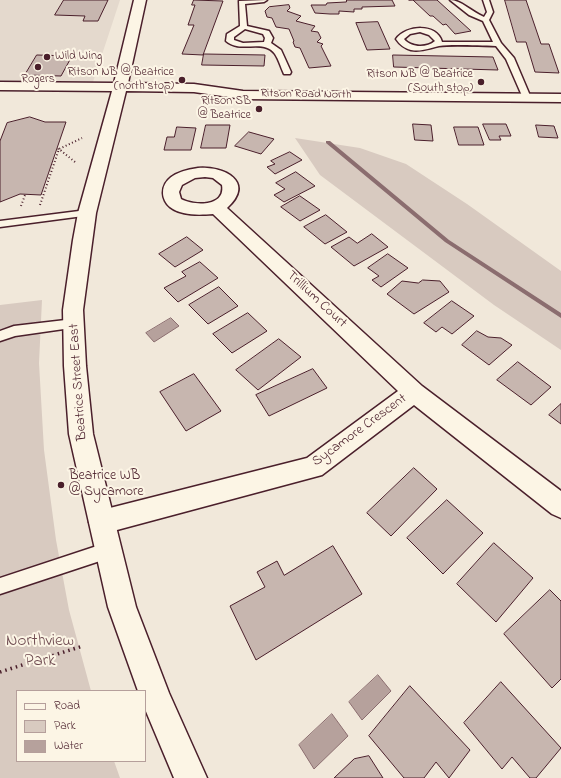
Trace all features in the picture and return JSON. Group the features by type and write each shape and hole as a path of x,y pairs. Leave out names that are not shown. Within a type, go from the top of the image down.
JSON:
{"street":[{"name":"Beatrice Street East","path":"140,0 118,97 87,213 82,240 74,302 81,434 122,607 156,699 191,778"},
{"name":"Ritson Road North","path":"0,86 118,97 194,88 243,95 561,98"},
{"name":"Ritson Road North","path":"192,102 243,95"},
{"name":"Trillium Court","path":"217,208 414,392"},
{"name":"Sycamore Crescent","path":"105,536 313,467 414,392 561,506"}],"lane":[{"path":"244,27 238,2 264,0"},
{"path":"453,0 471,14 486,20 498,44 510,58 527,98"},
{"path":"486,0 490,12 486,20"},
{"path":"267,44 269,38 266,33 258,30 244,27 230,36 230,41 235,44 247,46 267,44 278,52 287,72"},
{"path":"437,44 439,41 438,38 424,31 405,33 401,35 400,39 408,46 414,48 428,48 437,44 498,44"},
{"path":"0,224 87,213"},
{"path":"0,336 14,331 74,324"},
{"path":"0,586 105,536"}],"path":[{"path":"38,211 58,149 82,138"},
{"path":"58,149 75,162"},
{"path":"0,672 83,646"}],"shaded area":[{"path":"0,0 120,0 92,85 0,85"}],"green space":[{"path":"295,138 360,148 406,164 467,204 561,271 561,350 494,305 320,175"},
{"name":"Northview Park","path":"42,300 39,363 44,450 56,540 69,610 91,690 16,690 16,762 114,762 120,778 0,778 0,305"}],"water":[{"path":"171,318 179,326 154,342 146,333"},
{"path":"378,675 391,691 362,720 349,702"},
{"path":"332,714 348,736 314,769 299,745"}],"building":[{"path":"64,0 108,0 98,21 83,21 85,16 55,15"},
{"path":"194,0 223,1 203,55 182,54 194,25 188,25 195,5 192,5"},
{"path":"347,0 392,0 395,6 362,7 362,9 354,9 354,12 339,11 339,14 330,14 315,13 311,5 326,5 327,3 346,2"},
{"path":"413,0 437,0 471,31 455,34 446,24 443,25 433,16 430,16"},
{"path":"505,0 526,0 541,44 549,44 559,73 535,72 526,42 517,42"},
{"path":"289,5 290,8 287,11 301,16 296,21 315,26 311,31 318,32 321,38 317,42 323,44 321,46 331,66 309,68 300,48 295,47 289,29 276,27 272,18 267,17 265,11 269,7"},
{"path":"378,22 390,49 367,50 356,23"},
{"path":"204,54 265,55 264,66 202,65"},
{"path":"37,55 72,56 61,76 25,75"},
{"path":"393,55 493,57 498,70 394,67"},
{"path":"30,117 45,122 66,122 41,195 20,194 0,202 0,141 7,123"},
{"path":"413,124 431,125 433,141 415,140"},
{"path":"483,124 506,124 511,136 499,136 501,140 490,140"},
{"path":"206,125 230,125 226,148 201,148"},
{"path":"536,125 554,126 558,138 539,137"},
{"path":"177,127 196,128 191,150 164,150 167,137 174,137"},
{"path":"454,127 478,127 484,145 459,145"},
{"path":"249,132 274,139 261,154 235,146"},
{"path":"290,152 302,160 275,174 267,167 275,164 271,161"},
{"path":"296,172 315,186 284,202 274,195 285,189 276,183"},
{"path":"300,196 320,210 300,221 281,207"},
{"path":"326,215 347,232 325,244 304,227"},
{"path":"372,234 388,247 354,266 331,247 349,237 357,243"},
{"path":"187,237 203,250 175,267 159,254"},
{"path":"388,254 408,268 381,287 372,280 379,276 368,268"},
{"path":"200,262 218,278 178,302 164,288 186,276 182,272"},
{"path":"423,280 440,281 449,292 414,314 387,294 402,281 418,283"},
{"path":"219,287 238,306 208,324 189,305"},
{"path":"452,301 474,316 452,334 442,327 436,332 424,323"},
{"path":"248,313 267,331 232,353 213,334"},
{"path":"477,331 488,337 501,338 512,345 489,365 462,345"},
{"path":"279,339 301,357 258,390 236,370"},
{"path":"518,362 551,387 531,405 497,380"},
{"path":"313,369 327,388 269,416 256,395"},
{"path":"194,374 221,411 186,431 160,392"},
{"path":"561,404 561,424 549,415"},
{"path":"414,468 437,489 391,536 367,513"},
{"path":"447,500 483,533 443,574 407,538"},
{"path":"494,543 533,578 496,622 457,584"},
{"path":"333,546 362,594 256,660 230,606 265,587 257,572 277,561 284,575"},
{"path":"550,590 561,601 561,679 552,688 504,634"},
{"path":"501,682 561,748 536,778 530,778 512,757 502,769 464,723"},
{"path":"410,686 470,750 449,778 436,762 424,778 404,778 369,736"},
{"path":"369,756 383,778 334,778 354,759"}],"waterway":[{"path":"328,142 447,241 561,316"}],"place":[{"name":"Wild Wing","path":"47,57"},
{"name":"Rogers","path":"38,67"},
{"name":"Ritson NB @ Beatrice (north stop)","path":"182,80"},
{"name":"Ritson NB @ Beatrice (South stop)","path":"481,82"},
{"name":"Ritson SB @ Beatrice","path":"259,109"},
{"name":"Beatrice WB @ Sycamore","path":"61,485"}]}
